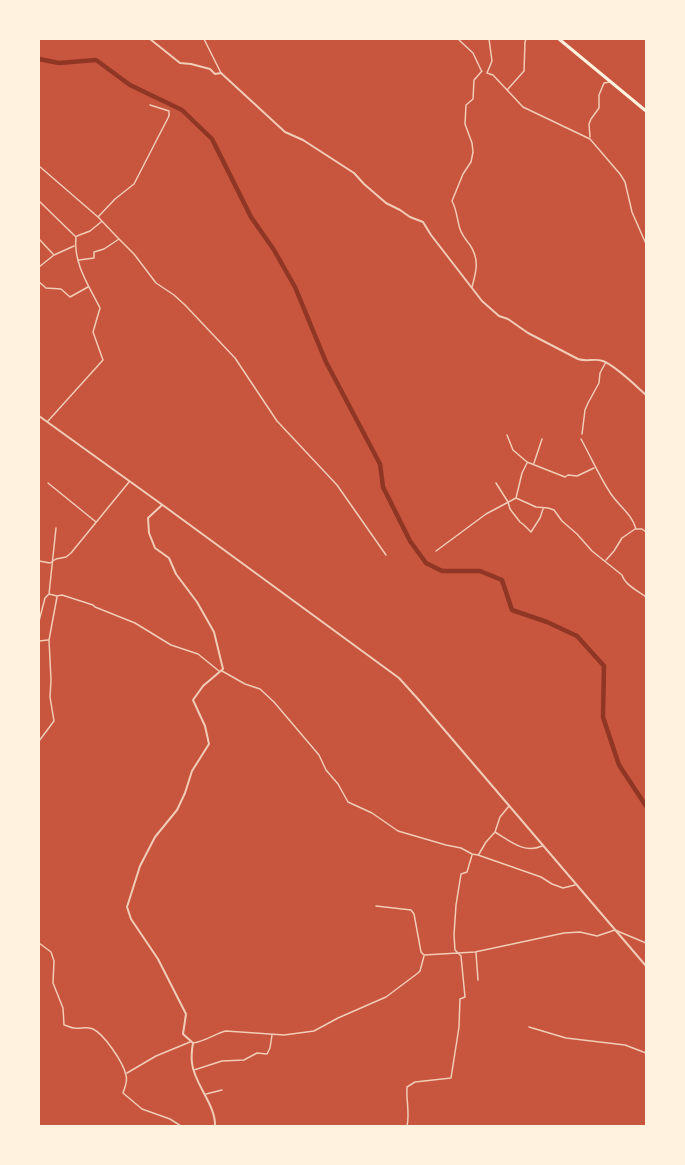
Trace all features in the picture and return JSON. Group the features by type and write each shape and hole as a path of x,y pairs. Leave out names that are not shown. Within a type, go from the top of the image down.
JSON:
{"highway":[{"path":"559,39 646,111"}],"street":[{"path":"150,39 180,63 196,65 219,74 285,132 303,140 354,173 386,203 423,222 482,301 499,316 578,359 606,362 646,395"},
{"path":"204,39 219,74"},
{"path":"458,39 473,53 482,71"},
{"path":"487,71 492,61 489,39"},
{"path":"507,89 524,71 526,39"},
{"path":"472,288 477,267 476,258 461,233 456,208 452,201 463,174 471,162 472,143 465,124 466,105 473,99 474,80 482,71 493,75 523,107 589,138 625,182 632,212 646,244"},
{"path":"589,138 589,124 599,108 599,95 604,83 610,82"},
{"path":"98,217 134,184 169,116 169,111 150,105"},
{"path":"39,166 98,217 134,254 156,283 185,305 235,358 278,421 337,485 386,555"},
{"path":"39,201 76,237"},
{"path":"76,237 102,222"},
{"path":"47,422 103,360 93,332 100,308 80,270 75,245 76,237"},
{"path":"78,260 94,258 94,252 104,249 119,238"},
{"path":"39,239 54,255"},
{"path":"39,267 54,255 75,245"},
{"path":"39,282 46,288 61,289 70,297 89,286"},
{"path":"582,434 588,403 599,383 600,373 606,362"},
{"path":"39,416 399,678 646,966"},
{"path":"507,435 513,450 527,462 566,477 568,475 577,476 595,468"},
{"path":"534,464 542,439"},
{"path":"581,439 595,468 616,501 628,513 636,529"},
{"path":"436,551 486,514 516,498 527,462"},
{"path":"39,561 50,563 71,553 130,481"},
{"path":"48,483 96,522"},
{"path":"496,483 508,502 510,510 531,532 543,508"},
{"path":"516,498 536,507 554,510 592,551 622,575 627,584 646,597"},
{"path":"162,504 148,518 149,533 155,548 169,558 176,574 197,602 214,632 223,669 202,686 193,700 205,726 210,744 192,771 177,810 155,837 141,866 127,907 131,919 158,959 186,1014 183,1034 192,1042 194,1070 212,1110 215,1126"},
{"path":"39,621 48,594 56,528"},
{"path":"605,560 622,538 636,529 646,532"},
{"path":"48,594 62,595 93,604 95,607 135,623 171,645 198,654 220,671 260,689 299,730 338,784 348,802 372,813 398,831 460,848 541,877 563,888 577,885"},
{"path":"39,741 54,721 50,697 49,640 57,596"},
{"path":"39,640 49,640"},
{"path":"478,855 495,832 509,806"},
{"path":"495,832 522,848 543,846"},
{"path":"407,1126 409,1119 407,1087 415,1082 451,1078 459,1027 460,999 465,998 461,956 455,950 456,905 462,874 467,872 472,854"},
{"path":"126,1073 156,1056 192,1042 205,1041 218,1033 226,1031 284,1035 314,1031 386,997 420,971 424,955 421,952 414,914 411,910 376,906"},
{"path":"424,955 476,952 564,933 580,932 597,936 615,930 646,943"},
{"path":"39,943 51,952 54,961 53,982 63,1008 64,1025 74,1028 86,1026 99,1033 107,1040 126,1073 127,1085 123,1093 144,1111 170,1119 181,1126"},
{"path":"476,952 478,980"},
{"path":"528,1027 566,1038 625,1046 646,1053"},
{"path":"194,1070 222,1061 244,1060 257,1053 267,1054 272,1034"},
{"path":"204,1095 222,1090"}],"waterway":[{"path":"39,59 59,63 96,60 130,85 182,110 212,139 251,217 274,250 295,287 326,362 380,464 383,487 410,541 426,563 442,571 480,571 502,580 512,610 547,622 577,636 604,666 603,717 619,765 646,806"}]}
